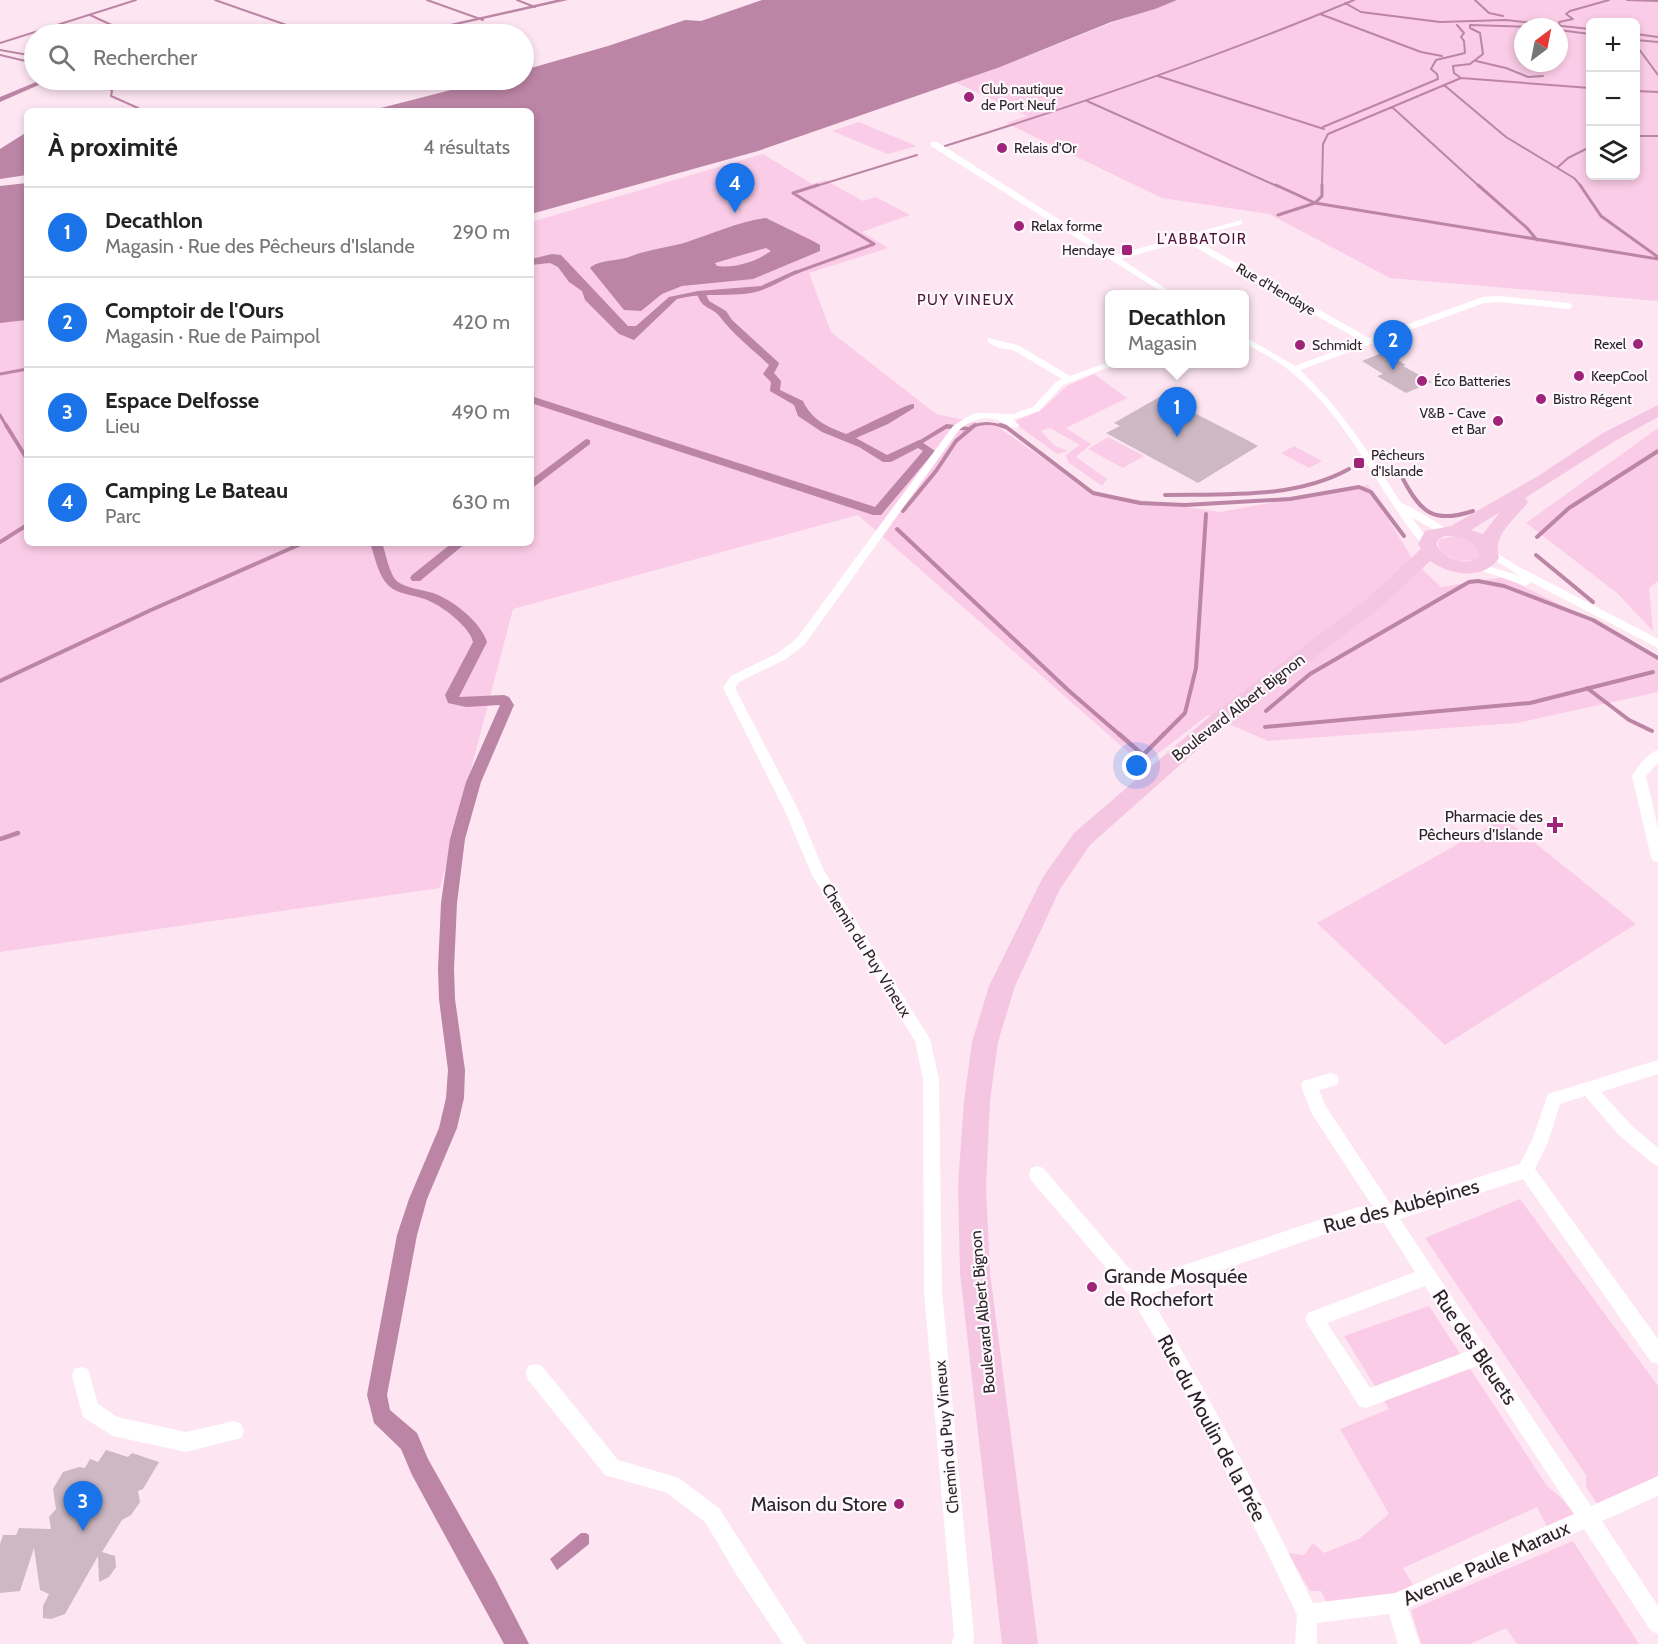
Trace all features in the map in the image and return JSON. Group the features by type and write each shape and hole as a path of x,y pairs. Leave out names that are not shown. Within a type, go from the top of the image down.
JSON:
{"main road":[{"path":"1450,531 1544,480 1585,452 1658,410"},
{"path":"1428,548 1439,560 1463,567 1485,555 1492,532 1513,507 1544,480"},
{"path":"1450,531 1474,536 1485,555"},
{"name":"Boulevard Albert Bignon","path":"1020,1644 975,1273 972,1186 985,1042 1002,986 1051,884 1082,839 1217,721 1374,603 1416,566 1428,548 1431,535 1450,531"},
{"name":"Boulevard Albert Bignon","path":"1374,603 1426,573 1450,564"}],"street":[{"path":"933,144 1163,290"},
{"path":"1112,259 1239,222"},
{"name":"Rue d'Hendaye","path":"1185,238 1367,341"},
{"path":"1294,369 1483,300 1500,299 1569,306"},
{"path":"991,340 1002,346 1015,347 1068,379 1105,366"},
{"path":"1249,341 1294,369 1340,417 1387,491 1428,548"},
{"name":"Chemin du Puy Vineux","path":"962,1644 964,1636 933,1292 931,1079 922,1039 817,870 792,811 729,688 735,679 782,656 801,641 957,427 978,416 992,414 1014,417 1036,409 1060,383 1068,379"},
{"path":"1003,417 1014,425"},
{"path":"1387,491 1409,512 1450,531"},
{"path":"1485,555 1537,586 1597,612"},
{"path":"1485,555 1658,644"},
{"path":"1658,755 1639,776 1658,857"},
{"path":"1658,1067 1554,1099 1540,1142 1526,1170 1658,1355"},
{"name":"Rue des Bleuets","path":"1331,1080 1310,1086 1318,1109 1658,1624"},
{"path":"1588,1088 1625,1130 1658,1158"},
{"name":"Rue des Aubépines","path":"1136,1290 1358,1215 1386,1215 1526,1170"},
{"name":"Rue du Moulin de la Prée","path":"1037,1174 1136,1290 1179,1362 1275,1547 1307,1614 1306,1644"},
{"path":"1427,1276 1314,1319 1366,1399 1480,1356"},
{"path":"536,1373 612,1467 672,1485 712,1515 743,1567 795,1644"},
{"path":"81,1377 90,1410 113,1426 186,1443 234,1431"},
{"name":"Avenue Paule Maraux","path":"1307,1614 1396,1603 1658,1486"},
{"path":"1396,1603 1409,1644"}],"shaded area":[{"path":"762,0 1177,0 1111,22 1000,67 758,151 534,213 534,108 381,108 451,90 534,90 534,67 608,46 685,20 701,21"},
{"path":"1173,0 1658,0 1658,301 1390,278 1269,214 1162,198 1006,123 1027,116 955,82"},
{"path":"859,122 916,146 888,154 832,131"},
{"path":"24,134 24,175 0,179 0,149"},
{"path":"763,154 812,184 825,180 863,201 876,197 910,215 862,232 888,248 809,273 831,332 936,414 998,427 1093,493 1220,512 1368,485 1413,560 1441,587 1504,577 1626,637 1658,657 1658,692 1517,723 1268,741 1208,715 1143,765 858,515 513,609 440,888 0,952 0,305 24,301 24,546 534,546 534,221"},
{"path":"24,183 24,320 0,323 0,186"},
{"path":"766,218 820,245 820,251 753,279 682,286 662,294 641,311 624,310 590,268 598,263 680,244","holes":["766,248 771,251 738,265 717,266 715,263"]},
{"path":"552,254 561,255 628,326 636,326 669,297 698,291 761,286 796,270 801,272 752,293 677,299 634,340 619,334 585,300 582,291 569,282 558,267 550,263 534,265 534,258"},
{"path":"1094,374 1127,398 1066,428 1091,444 1076,457 1107,479 1102,486 1068,462 1066,455 1080,445 1050,428 1041,431 1055,446 1068,451 1057,454 1016,424 1017,420 1040,411 1067,386"},
{"path":"1658,428 1658,581 1649,588 1653,631 1617,593 1526,523"},
{"path":"1108,437 1144,456 1123,468 1088,449"},
{"path":"1294,446 1322,461 1309,468 1281,453"},
{"path":"1457,536 1471,540 1483,552 1478,560 1457,561 1440,551 1438,543 1440,539"},
{"path":"1504,818 1636,924 1445,1045 1317,923"},
{"path":"1520,1199 1658,1386 1658,1486 1602,1511 1586,1487 1586,1475 1425,1238"},
{"path":"1429,1306 1547,1486 1562,1499 1580,1521 1551,1534 1537,1507 1403,1568 1418,1593 1331,1611 1321,1591 1310,1591 1288,1553 1304,1555 1313,1543 1324,1553 1359,1539 1389,1514 1340,1429 1389,1409 1344,1336"},
{"path":"581,1533 589,1535 589,1544 557,1570 550,1559"},
{"path":"1573,1541 1639,1644 1517,1644 1506,1628 1470,1644 1421,1644 1411,1610"}],"building":[{"path":"1384,352 1406,365 1403,366 1432,382 1406,393 1377,376 1383,374 1362,361"},
{"path":"1161,396 1258,446 1198,483 1106,433 1120,426 1114,423"},
{"path":"106,1450 128,1457 132,1453 159,1462 143,1489 138,1491 140,1502 131,1515 122,1520 102,1552 115,1556 116,1567 109,1577 99,1582 98,1556 65,1614 51,1619 43,1618 43,1606 49,1594 40,1590 34,1548 20,1591 0,1593 0,1544 3,1535 16,1535 19,1528 51,1529 49,1517 56,1509 53,1489 63,1472 79,1467 85,1468 90,1459 98,1462"}],"waterway":[{"path":"60,24 136,0"},
{"path":"215,0 283,24"},
{"path":"427,0 483,20"},
{"path":"517,0 535,7"},
{"path":"455,24 565,0"},
{"path":"1346,3 1354,0"},
{"path":"1475,0 1489,13 1503,16"},
{"path":"1568,20 1573,19 1566,14 1570,11 1609,0"},
{"path":"1627,0 1658,1"},
{"path":"945,146 1151,78 1346,3"},
{"path":"1346,3 1361,12 1440,22 1514,21"},
{"path":"1320,14 1421,52 1442,56"},
{"path":"90,15 109,24"},
{"path":"1323,127 1438,79 1437,74 1431,69 1436,60 1465,53 1464,41 1461,37 1464,33 1457,25"},
{"path":"1461,78 1454,73 1453,66 1470,64 1483,54 1480,33 1470,28 1470,25 1514,26"},
{"path":"1568,27 1586,29"},
{"path":"1568,31 1586,33"},
{"path":"0,43 24,35"},
{"path":"1640,35 1658,37"},
{"path":"1640,40 1658,42"},
{"path":"0,50 24,54"},
{"path":"1640,50 1658,75"},
{"path":"0,55 24,61"},
{"path":"1476,61 1506,68 1528,77 1543,76"},
{"path":"1158,76 1324,129"},
{"path":"1444,85 1461,78"},
{"path":"1461,78 1586,88"},
{"path":"1392,107 1444,85"},
{"path":"1444,85 1506,137 1574,178 1582,187"},
{"path":"0,100 24,90"},
{"path":"111,90 111,96 138,108"},
{"path":"1640,91 1658,92"},
{"path":"1087,101 1279,187"},
{"path":"1322,187 1323,144 1328,134 1392,107"},
{"path":"1392,107 1480,187"},
{"path":"1640,136 1658,136"},
{"path":"1558,167 1568,158 1586,149"},
{"path":"813,187 917,155"},
{"path":"794,273 874,244 793,193 818,185"},
{"path":"1276,185 1315,203"},
{"path":"1478,185 1527,228 1536,239"},
{"path":"1580,185 1601,216 1658,257"},
{"path":"1315,203 1322,196 1322,187"},
{"path":"1278,215 1315,203"},
{"path":"1315,203 1536,239"},
{"path":"1536,239 1658,259"},
{"path":"534,400 877,512 929,451 919,443 887,460 863,445 826,430 802,414 799,403 775,391 776,381 768,374 774,364 728,322 723,313 705,303 702,294"},
{"path":"0,374 24,370"},
{"path":"847,438 884,422 910,406"},
{"path":"0,415 7,427"},
{"path":"974,426 988,424 1005,427"},
{"path":"6,425 24,454"},
{"path":"1000,425 1006,427 1093,493 1140,503 1185,505 1290,499 1359,487 1371,492 1404,536"},
{"path":"919,443 947,426 968,429"},
{"path":"903,511 936,471 956,441 974,426"},
{"path":"946,427 952,427"},
{"path":"534,484 586,442"},
{"path":"1537,537 1569,508 1658,451"},
{"path":"1165,495 1259,493 1283,490 1306,486 1349,469"},
{"path":"1403,479 1416,500 1430,513 1448,516 1473,511"},
{"path":"1119,734 1143,755 1185,713 1196,668 1206,514"},
{"path":"0,542 24,527"},
{"path":"897,529 1068,690 1120,735"},
{"path":"0,681 151,610 296,546"},
{"path":"377,546 388,577 394,585 432,597 450,607 478,634 480,642 452,695 453,700 466,702 498,699 504,700 507,705 473,782 458,839 449,903 446,969 447,999 456,1070 455,1098 448,1128 418,1199 407,1235 377,1395 381,1416 409,1441 420,1467 517,1644"},
{"path":"416,578 456,546"},
{"path":"1536,555 1593,602"},
{"path":"1266,711 1310,674 1469,582 1478,581 1504,586 1593,620 1658,658"},
{"path":"1588,688 1653,672"},
{"path":"1265,727 1530,703 1588,688"},
{"path":"1588,688 1629,720 1652,731"},
{"path":"0,839 18,833"}],"place":[{"name":"Club nautique de Port Neuf","path":"969,97"},
{"name":"Relais d'Or","path":"1002,148"},
{"name":"Camping Le Bateau","path":"735,213"},
{"name":"Relax forme","path":"1019,226"},
{"name":"Hendaye","path":"1127,250"},
{"name":"Rexel","path":"1638,344"},
{"name":"Schmidt","path":"1300,345"},
{"name":"Comptoir de l'Ours","path":"1393,370"},
{"name":"KeepCool","path":"1579,376"},
{"name":"Éco Batteries","path":"1422,381"},
{"name":"Bistro Régent","path":"1541,399"},
{"name":"V&B - Cave et Bar","path":"1498,421"},
{"name":"Decathlon","path":"1177,437"},
{"name":"Pêcheurs d'Islande","path":"1359,463"},
{"name":"Pharmacie des Pêcheurs d'Islande","path":"1555,825"},
{"name":"Grande Mosquée de Rochefort","path":"1092,1287"},
{"name":"Maison du Store","path":"899,1504"},
{"name":"Espace Delfosse","path":"83,1531"}],"district":[{"name":"L'ABBATOIR","path":"1202,239"},
{"name":"PUY VINEUX","path":"966,300"}]}
